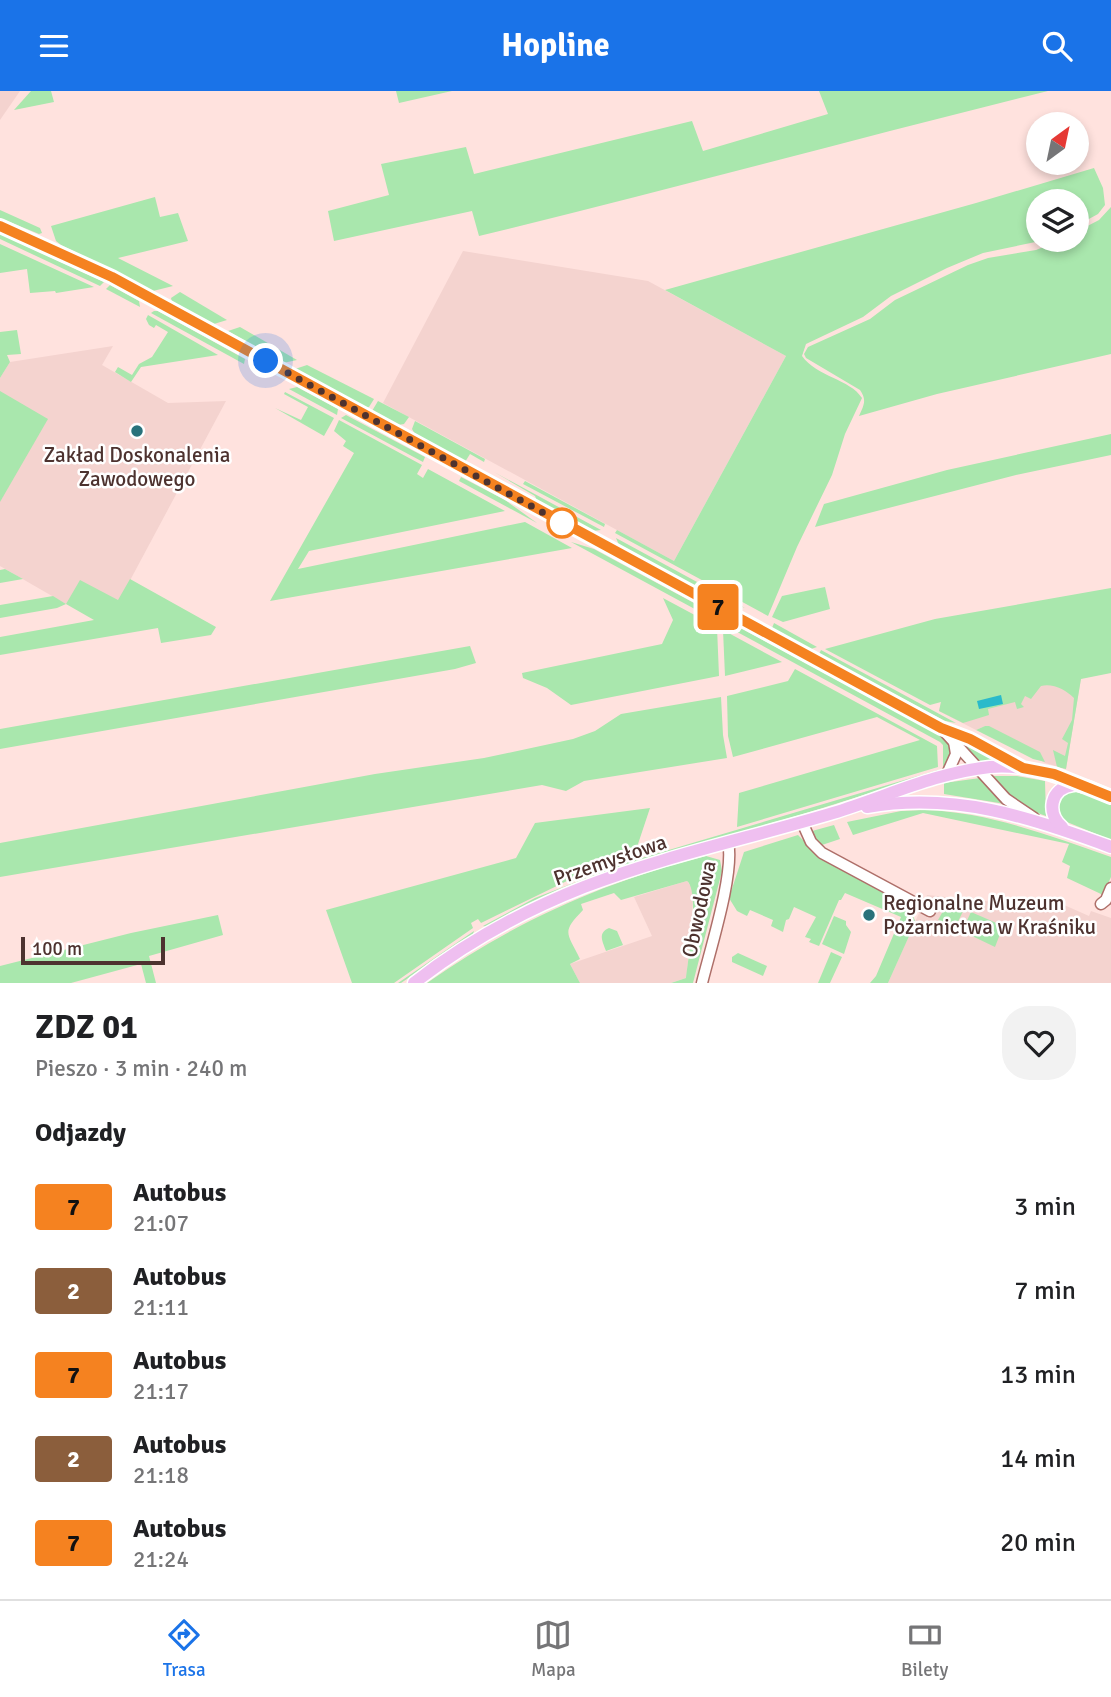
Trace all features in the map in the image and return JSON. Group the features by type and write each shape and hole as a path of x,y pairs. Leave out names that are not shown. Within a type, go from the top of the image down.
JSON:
{"main road":[{"name":"Przemysłowa","path":"414,983 483,936 554,899 631,870 836,812 947,774 978,769 1023,768 1054,774 1111,797"},
{"path":"1065,830 1052,814 1053,802 1065,787 1082,786"},
{"name":"Przemysłowa","path":"836,812 898,802 933,801 974,806 1041,821 1111,847"}],"street":[{"path":"0,226 112,277 941,728 970,739 1023,768"},
{"path":"941,728 1006,799 1041,821"},
{"path":"947,774 955,760 954,743"},
{"path":"802,822 811,842 822,853 930,911"},
{"name":"Obwodowa","path":"702,983 728,875 728,842"},
{"path":"1101,904 1111,888"}],"shaded area":[{"path":"0,91 20,91 0,120"},
{"path":"463,251 648,281 786,356 674,561 383,403"},
{"path":"113,346 102,365 168,403 226,401 119,601 66,604 0,566 0,378 10,362"},
{"path":"1081,678 1066,769 1045,763 985,726 976,730 939,711 941,702"},
{"path":"687,881 693,889 686,978 671,983 580,983 570,964 652,936 634,897"},
{"path":"927,895 1041,907 1046,897 1089,916 1091,911 1111,918 1111,983 888,983"}],"green space":[{"path":"31,91 51,91 54,102 14,110"},
{"path":"396,91 452,91 399,103"},
{"path":"819,91 1048,91 479,236 472,211 334,241 328,211 389,195 381,164 466,147 474,174 692,121 703,151 828,114"},
{"path":"1094,168 1103,188 1105,205 1098,214 1089,219 1089,189 1026,189 1026,244 983,253 947,268 891,296 863,317 806,344 802,356 808,363 850,386 862,398 845,434 832,475 797,547 768,616 615,533 617,530 674,561 786,356 665,290 1070,175 1089,175 1089,169"},
{"path":"155,197 160,217 178,213 188,241 118,258 173,286 153,291 56,241 51,226"},
{"path":"1111,207 1111,354 937,394 859,416 864,403 860,390 806,358 804,354 808,347 870,319 895,300 968,265 988,258 1026,252 1089,252 1089,225 1099,220"},
{"path":"0,210 40,228 42,233 0,218"},
{"path":"0,234 104,282 100,286 0,239"},
{"path":"0,244 94,287 56,293 30,293 27,269 0,273"},
{"path":"110,285 139,301 140,307 106,289"},
{"path":"180,292 227,320 214,324 172,302 171,298"},
{"path":"154,311 245,359 244,364 151,313"},
{"path":"148,315 218,355 141,367 131,382 115,372 118,367 132,375 139,364 152,357 168,332 156,325 154,328 149,325 146,319"},
{"path":"240,327 297,360 283,363 228,331"},
{"path":"17,330 21,354 7,355 10,362 0,378 0,332"},
{"path":"307,365 374,399 366,408 295,369"},
{"path":"297,387 338,409 337,415 289,389"},
{"path":"0,391 48,419 0,502"},
{"path":"285,392 334,418 324,436 275,408 301,420 308,407 284,394"},
{"path":"378,401 409,417 404,424 398,425 372,411"},
{"path":"346,415 425,457 423,462 341,418"},
{"path":"339,420 422,465 417,474 423,478 428,469 505,511 309,551 298,569 525,522 572,548 270,601 354,453 343,446 346,441 334,431"},
{"path":"415,421 485,459 484,462 470,454 465,462 415,434 412,429"},
{"path":"1111,434 1111,455 1016,475 815,527 824,504 947,470"},
{"path":"494,472 601,530 593,531 537,501 535,496"},
{"path":"461,477 505,500 537,523 459,481"},
{"path":"525,481 605,524 604,527 523,484"},
{"path":"616,538 745,608 712,596 619,545"},
{"path":"571,542 594,549 939,735 949,747 947,765 943,770 943,745 940,742"},
{"path":"5,569 23,579 0,583 0,570"},
{"path":"130,579 216,627 211,635 161,643 158,628 0,655 0,637 94,620 66,604 80,580 118,600"},
{"path":"825,587 830,609 783,622 772,617 782,596"},
{"path":"1111,588 1111,673 1081,679 1066,769 1057,767 1053,750 1065,756 1068,743 1062,739 1072,720 1074,698 1055,686 1041,686 1031,699 1025,696 1021,704 1024,707 1017,709 1015,702 988,709 989,715 963,723 939,711 941,702 930,705 825,649 935,619"},
{"path":"53,596 66,604 0,618 0,605"},
{"path":"663,598 717,627 719,676 571,705 547,688 523,678 522,673 662,644 673,620"},
{"path":"774,623 817,647 811,649 776,631 772,628"},
{"path":"723,630 782,662 725,676"},
{"path":"470,646 476,663 455,669 0,749 0,729"},
{"path":"821,650 956,723 945,721 819,654"},
{"path":"795,669 937,746 938,767 737,827 739,793 920,740 877,717 733,757 728,736 727,696 788,681"},
{"path":"721,697 727,758 584,781 566,791 542,785 0,877 0,843 375,774 484,758 573,739 595,731 621,714"},
{"path":"985,726 1040,752 1045,762 1033,759 976,730"},
{"path":"956,736 1008,763 980,766"},
{"path":"938,770 938,773 629,864 556,891 487,927 483,926 535,898 625,863"},
{"path":"991,776 1017,776 1045,781 1046,816 1015,801"},
{"path":"980,778 1005,804 944,794 944,783"},
{"path":"1075,790 1111,803 1111,840 1062,820 1058,809 1059,801 1063,794"},
{"path":"650,808 634,856 569,880 481,923 478,919 471,923 473,928 394,983 352,983 326,910 516,858 535,823"},
{"path":"925,810 996,820 1111,857 1111,877 1102,897 1101,894 1067,878 1070,866 1062,862 1069,844 923,813 853,835 847,822 901,811"},
{"path":"834,825 840,839 819,846 812,831"},
{"path":"798,835 811,848 909,905 917,926 916,936 910,934 888,983 870,983 876,976 901,917 845,893 839,900 819,946 805,937 816,917 794,907 783,932 771,926 773,920 750,910 747,916 737,911 729,898 744,852"},
{"path":"706,856 720,860 722,871 693,983 671,983 686,978 693,911 691,887 687,881 621,900 614,893 581,904 583,910 571,924 568,933 580,959 570,964 580,983 427,983 493,941 561,906 631,878"},
{"path":"947,904 964,909 955,928 938,920"},
{"path":"971,912 1001,925 995,947 970,935 971,931 964,927"},
{"path":"218,915 223,935 149,956 156,983 146,983 141,964 71,983 0,983 0,966 131,933"},
{"path":"834,916 846,921 851,932 844,954 822,944"},
{"path":"609,928 617,931 623,945 606,951 602,935"},
{"path":"474,931 473,934 398,983"},
{"path":"831,952 842,957 830,983 818,983"},
{"path":"738,953 767,966 763,976 732,962 732,957"}],"water":[{"path":"1001,695 1003,704 979,709 977,701"}],"bus line":[{"name":"7","path":"0,226 112,277 941,728 970,739 1023,768 1054,774 1111,797"}],"place":[{"name":"Zakład Doskonalenia Zawodowego","path":"137,431"},
{"name":"Regionalne Muzeum Pożarnictwa w Kraśniku","path":"869,915"}],"route":[{"path":"266,361 564,524 562,523"}]}
